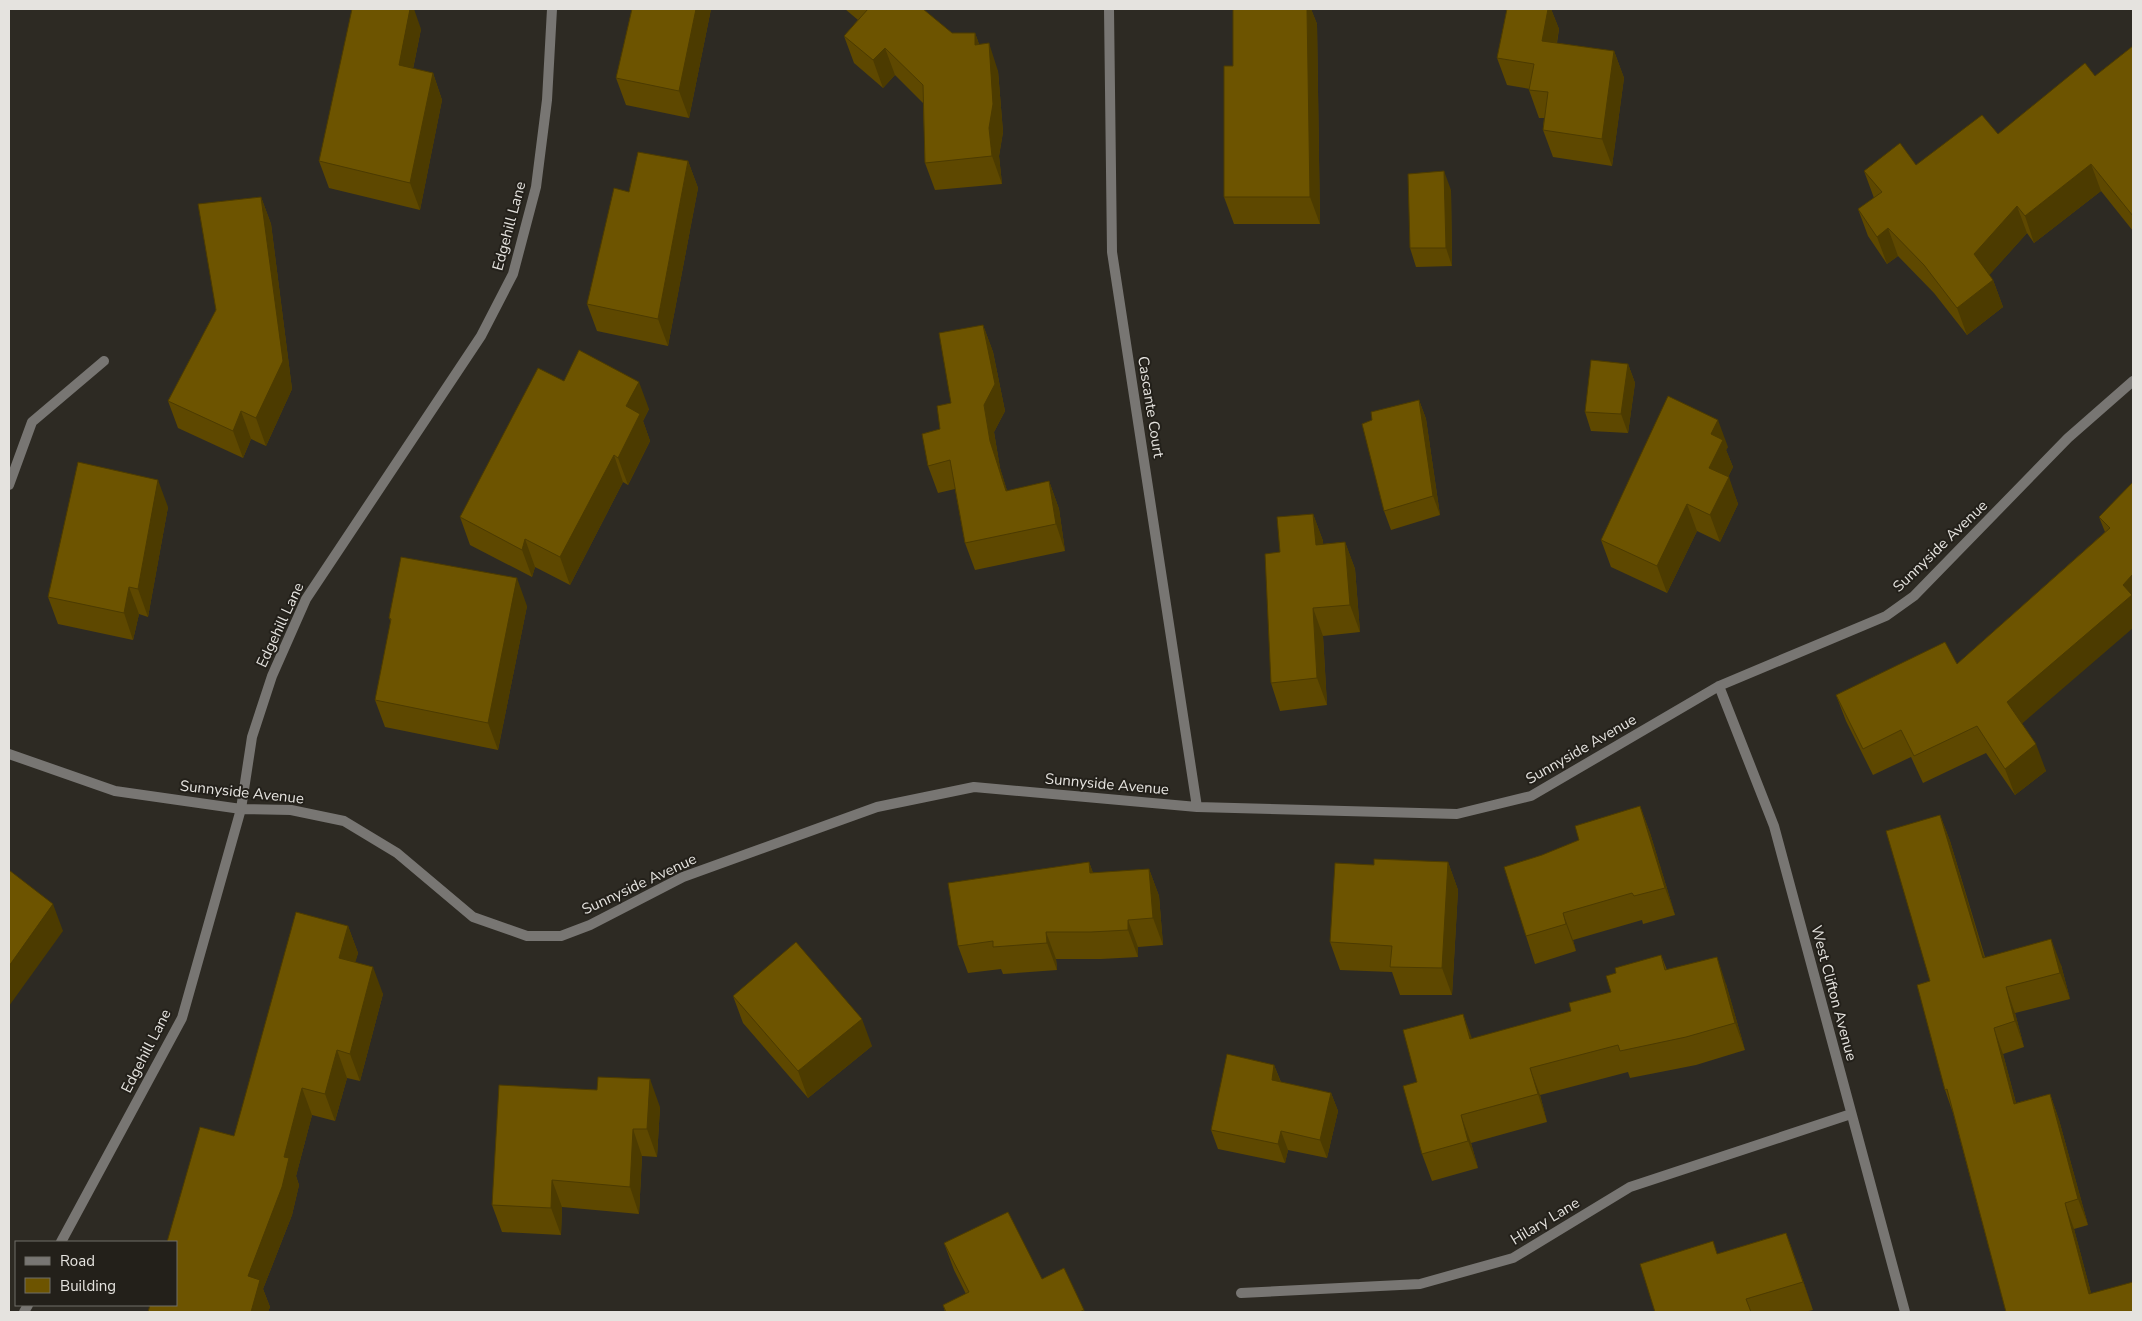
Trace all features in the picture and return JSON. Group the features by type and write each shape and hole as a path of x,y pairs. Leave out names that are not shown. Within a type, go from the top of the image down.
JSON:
{"street":[{"name":"Edgehill Lane","path":"62,1241 182,1018 241,809 252,737 272,676 306,598 481,336 513,274 536,187 547,100 552,9"},
{"name":"Cascante Court","path":"1109,9 1112,252 1198,807"},
{"path":"9,485 32,422 104,362"},
{"name":"Sunnyside Avenue","path":"9,754 116,791 241,809 291,810 344,821 397,853 473,917 527,936 561,936 590,925 683,877 877,808 974,787 1198,807 1457,814 1531,796 1719,686 1886,616 1914,596 2068,438 2133,381"},
{"name":"West Clifton Avenue","path":"1719,686 1774,826 1905,1312"},
{"name":"Hilary Lane","path":"1241,1293 1420,1284 1513,1258 1630,1187 1851,1114"}],"building":[{"path":"352,9 410,9 399,65 433,73 410,183 319,161"},
{"path":"632,9 696,9 679,91 616,78"},
{"path":"868,9 923,9 952,33 975,33 975,45 989,43 993,104 989,128 992,156 925,163 923,85 885,48 873,60 844,36"},
{"path":"1233,9 1307,9 1310,197 1224,197 1224,66 1233,66"},
{"path":"1507,9 1548,9 1542,41 1614,51 1602,139 1543,130 1548,92 1529,90 1534,64 1497,58"},
{"path":"2133,46 2133,216 2091,164 2025,216 2017,206 1974,254 1993,280 1957,308 1924,265 1888,228 1877,237 1858,209 1882,192 1864,171 1900,143 1916,165 1982,115 1998,134 2085,63 2095,76"},
{"path":"638,152 688,161 658,319 587,304 614,188 629,192"},
{"path":"1444,171 1446,248 1410,248 1408,174"},
{"path":"261,197 283,361 256,418 241,411 233,431 168,401 216,310 198,204"},
{"path":"983,325 995,384 984,405 990,441 1006,491 1049,481 1056,524 965,543 950,460 928,466 922,434 940,429 937,406 951,403 939,333"},
{"path":"579,350 639,382 626,406 640,414 618,458 614,455 560,557 525,539 522,550 460,517 538,368 564,381"},
{"path":"1591,360 1628,364 1621,414 1585,412"},
{"path":"1668,396 1718,420 1711,434 1723,440 1709,468 1729,477 1710,515 1687,504 1657,566 1601,540"},
{"path":"1419,400 1433,496 1384,511 1362,424 1372,420 1371,412"},
{"path":"78,462 158,480 138,589 129,587 124,613 48,597"},
{"path":"2133,482 2133,574 2123,585 2132,595 2007,702 2036,744 2005,769 1977,726 1914,756 1901,730 1863,749 1836,695 1945,642 1957,664 2110,528 2099,517"},
{"path":"1313,514 1316,545 1345,542 1350,605 1313,608 1317,678 1271,683 1265,554 1280,552 1277,517"},
{"path":"401,557 517,578 488,723 375,700"},
{"path":"1640,806 1665,888 1634,896 1632,893 1563,913 1566,924 1526,936 1504,867 1542,855 1579,840 1575,826"},
{"path":"1940,815 1983,958 2051,939 2060,973 2006,987 2015,1021 1994,1028 2014,1104 2050,1094 2078,1199 2065,1203 2089,1294 2133,1282 2133,1312 2006,1312 1947,1089 1945,1090 1917,985 1930,981 1886,831"},
{"path":"1374,859 1448,862 1442,968 1390,967 1392,946 1330,942 1335,863 1374,865"},
{"path":"1089,862 1090,873 1149,869 1153,918 1128,920 1128,930 1046,932 1047,943 993,947 993,941 958,946 948,883"},
{"path":"9,870 53,904 9,966"},
{"path":"296,912 348,926 339,958 373,967 350,1054 337,1050 325,1094 302,1088 284,1157 289,1158 282,1187 248,1276 260,1280 251,1312 148,1312 150,1306 178,1306 178,1241 167,1241 200,1127 234,1136"},
{"path":"796,942 862,1019 798,1071 733,996"},
{"path":"1661,955 1665,970 1717,957 1735,1023 1686,1037 1620,1051 1618,1045 1530,1068 1538,1094 1461,1115 1468,1141 1422,1154 1403,1086 1417,1082 1403,1030 1463,1014 1470,1039 1571,1011 1569,1003 1611,992 1606,976 1616,973 1615,968"},
{"path":"1227,1054 1274,1065 1272,1080 1331,1093 1320,1140 1281,1131 1278,1144 1211,1130"},
{"path":"598,1077 650,1079 647,1129 633,1129 630,1187 552,1180 551,1208 492,1205 499,1085 597,1090"},
{"path":"1008,1212 1042,1279 1064,1268 1084,1310 1079,1312 946,1312 943,1305 969,1292 944,1243"},
{"path":"1786,1233 1803,1282 1746,1299 1751,1312 1655,1312 1640,1264 1713,1241 1717,1254"}]}
